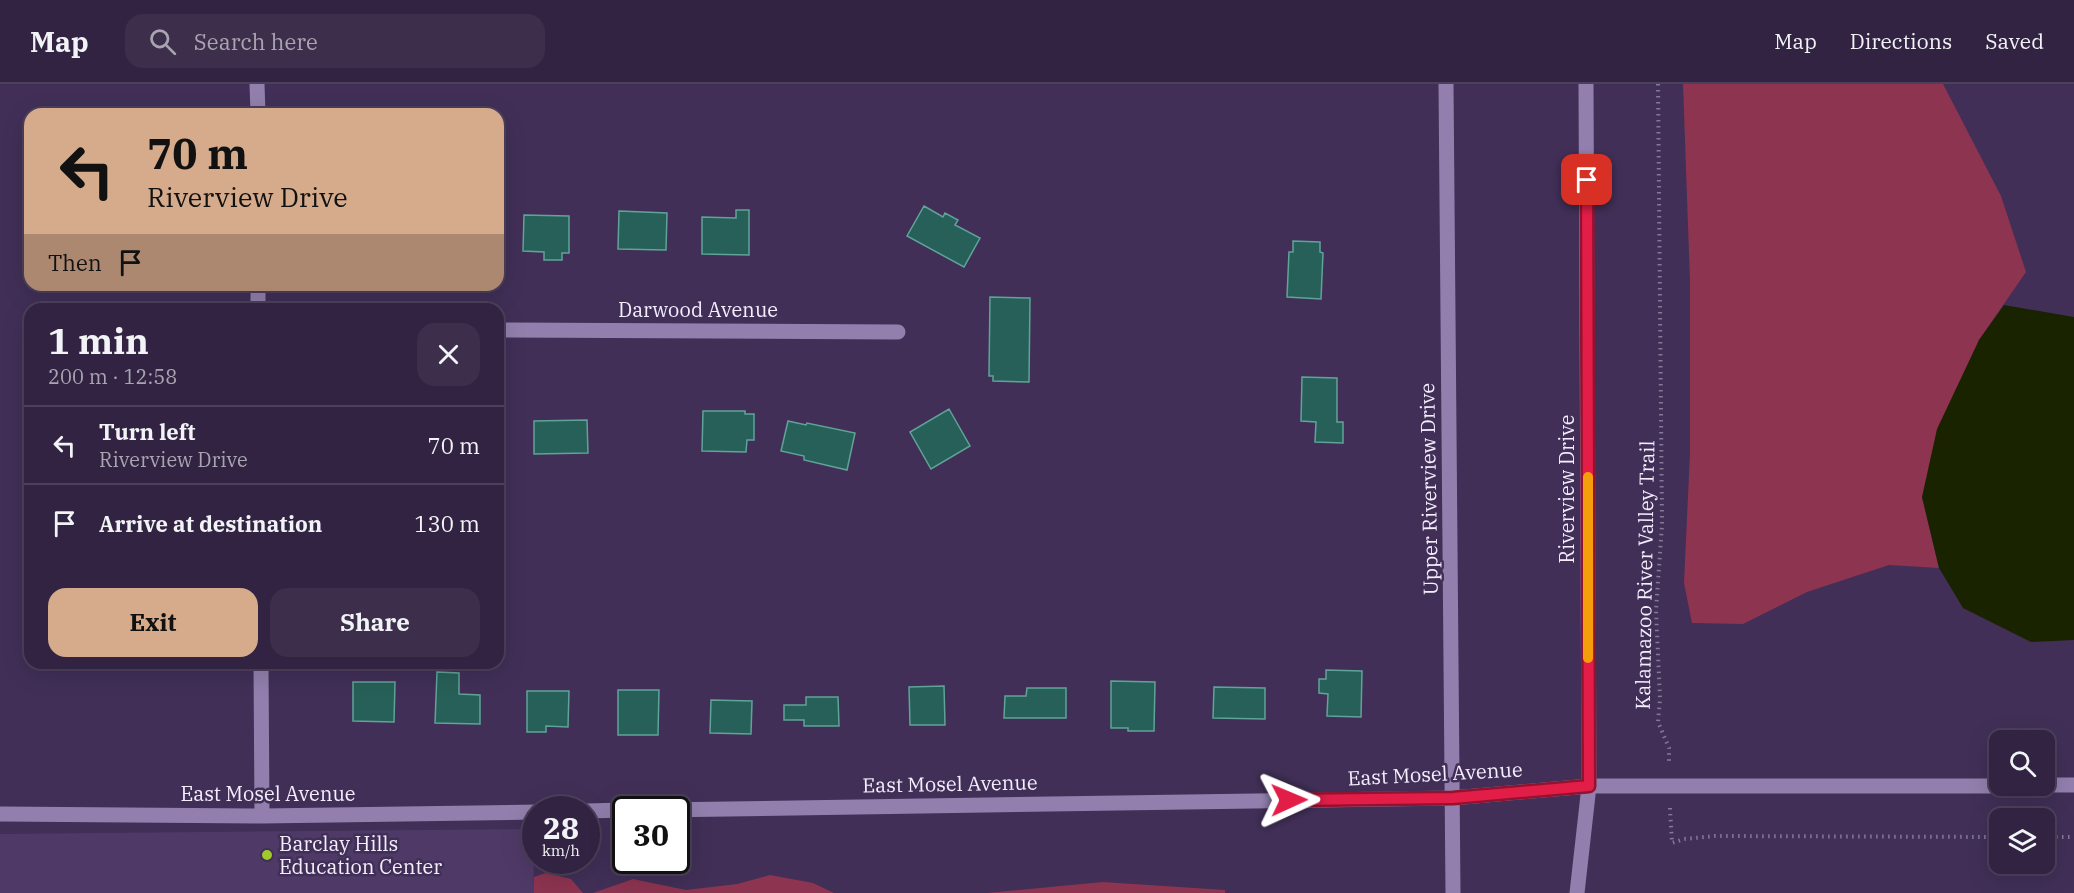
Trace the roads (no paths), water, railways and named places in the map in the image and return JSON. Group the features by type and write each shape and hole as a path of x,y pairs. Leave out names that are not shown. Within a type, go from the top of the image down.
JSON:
{"street":[{"path":"258,84 258,108"},
{"name":"Upper Riverview Drive","path":"1446,84 1453,893"},
{"name":"Riverview Drive","path":"1577,893 1589,786 1586,84"},
{"name":"Darwood Avenue","path":"504,330 898,332"},
{"path":"261,669 262,816"},
{"path":"2055,785 2074,785"},
{"name":"East Mosel Avenue","path":"690,810 1453,798 1589,786 1989,786"},
{"name":"East Mosel Avenue","path":"0,814 262,816 522,812"}],"place":[{"name":"Barclay Hills Education Center","path":"267,855"}]}
